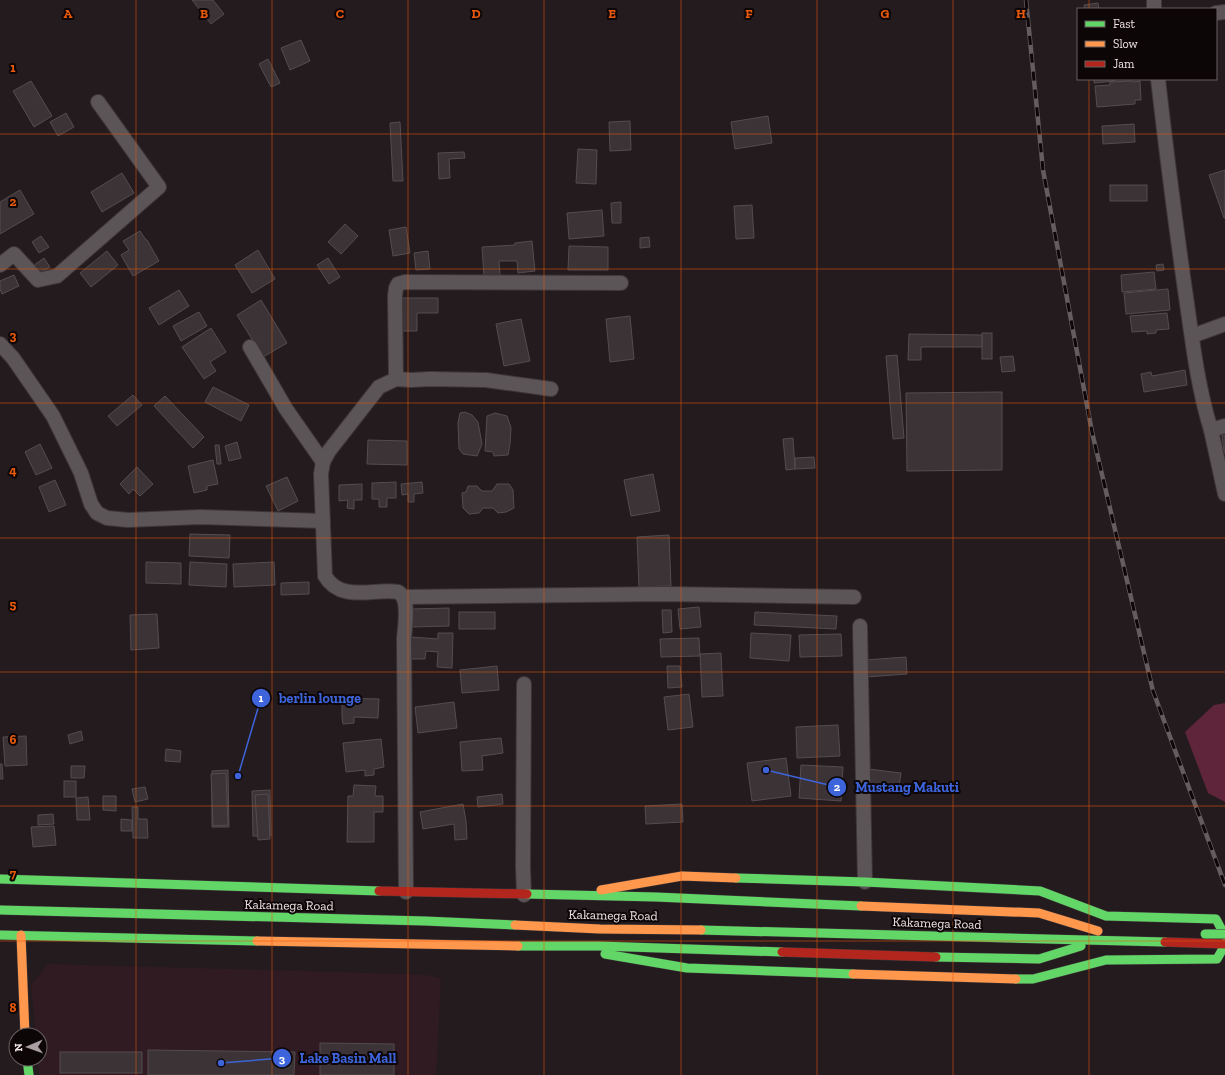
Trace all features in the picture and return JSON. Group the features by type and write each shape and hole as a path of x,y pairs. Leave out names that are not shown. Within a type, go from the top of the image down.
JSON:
{"main road":[{"path":"567,896 682,876 865,882 1040,891 1106,916 1216,919 1225,935"},
{"path":"0,879 406,892 567,896 656,896 1039,913 1098,931"},
{"name":"Kakamega Road","path":"0,910 425,921 600,929 769,931 1225,944"},
{"path":"1019,929 1225,935"},
{"path":"0,935 69,938 567,947 599,946 1039,959 1098,941"},
{"path":"21,935 25,1027"},
{"path":"567,947 687,968 797,973 1033,979 1106,960 1216,959 1225,944"}],"street":[{"path":"1158,80 1170,182 1192,336 1204,407 1211,430 1225,494"},
{"path":"0,265 14,254 38,280 57,276 159,187 98,102"},
{"path":"396,379 395,296 398,284 405,282 621,283"},
{"path":"1192,336 1225,324"},
{"path":"0,344 13,358 53,416 81,473 91,504 97,513 107,518 128,520 200,517 323,521"},
{"path":"250,347 286,409 323,462"},
{"path":"406,892 405,602 401,593 394,591 345,591 336,588 325,576 321,474 323,462 329,451 379,387 396,379 486,380 551,389"},
{"path":"1211,430 1225,426"},
{"path":"404,597 664,594 854,597"},
{"path":"860,626 865,882"},
{"path":"524,684 524,895"}],"shaded area":[{"path":"1225,703 1225,802 1208,793 1185,732 1214,705"},
{"path":"48,964 427,975 441,979 436,1075 39,1075 38,1067 48,1067 48,1027 35,1027 31,985"}],"building":[{"path":"192,0 213,0 224,14 211,24"},
{"path":"1098,3 1099,8 1085,8 1084,5"},
{"path":"301,40 310,61 290,70 281,48"},
{"path":"268,59 280,83 271,87 259,64"},
{"path":"1094,80 1115,81 1094,83"},
{"path":"31,81 52,116 34,127 13,91"},
{"path":"1140,81 1141,100 1135,100 1135,104 1097,107 1095,86 1110,85 1110,82"},
{"path":"66,113 74,127 58,136 50,122"},
{"path":"768,116 772,143 735,149 731,122"},
{"path":"630,121 631,150 610,151 609,122"},
{"path":"400,122 403,181 393,181 390,123"},
{"path":"1134,124 1135,142 1103,144 1102,126"},
{"path":"578,149 597,150 596,184 576,183"},
{"path":"464,152 465,158 449,159 450,178 439,179 438,153"},
{"path":"1225,170 1225,218 1224,218 1209,175"},
{"path":"122,173 134,193 102,212 91,192"},
{"path":"1110,185 1147,185 1147,201 1110,201"},
{"path":"20,190 34,214 0,234 0,202"},
{"path":"621,202 621,223 612,223 611,203"},
{"path":"752,205 754,238 736,239 734,206"},
{"path":"602,210 604,236 569,239 567,213"},
{"path":"345,224 358,236 341,254 328,242"},
{"path":"406,227 410,253 393,256 389,230"},
{"path":"140,231 159,261 133,276 121,255 129,250 123,241"},
{"path":"41,236 49,247 39,253 32,242"},
{"path":"649,237 650,247 640,248 640,238"},
{"path":"532,241 535,271 518,273 517,261 499,261 500,276 484,277 482,247 515,245 515,243"},
{"path":"569,246 608,247 608,270 568,270"},
{"path":"258,250 275,279 252,293 235,265"},
{"path":"107,251 118,265 91,287 80,273"},
{"path":"428,251 430,269 416,270 414,253"},
{"path":"44,258 50,267 38,274 33,266"},
{"path":"328,258 340,277 329,284 317,265"},
{"path":"1163,264 1164,270 1157,271 1156,265"},
{"path":"1154,272 1156,289 1122,292 1121,275"},
{"path":"14,275 19,286 2,294 0,289 0,281"},
{"path":"1168,289 1170,310 1126,314 1124,293"},
{"path":"179,290 189,306 159,325 149,308"},
{"path":"402,298 438,298 438,313 417,313 417,331 402,331"},
{"path":"261,300 287,343 263,357 237,315"},
{"path":"199,312 207,326 181,341 173,326"},
{"path":"1167,313 1169,329 1156,330 1156,333 1147,334 1147,331 1132,332 1130,316"},
{"path":"630,316 634,359 610,362 606,319"},
{"path":"521,319 530,361 504,366 496,324"},
{"path":"211,328 226,352 210,362 216,371 204,379 182,347"},
{"path":"982,333 992,333 992,359 982,359"},
{"path":"909,334 982,335 982,347 921,347 921,360 908,360"},
{"path":"897,355 904,438 893,439 886,356"},
{"path":"1013,356 1015,371 1002,372 1000,357"},
{"path":"1185,370 1187,385 1144,392 1141,374 1151,372 1152,376"},
{"path":"213,387 249,405 241,421 205,402"},
{"path":"1002,392 1002,470 907,471 906,393"},
{"path":"133,395 142,405 117,426 108,416"},
{"path":"165,396 204,437 193,448 154,406"},
{"path":"465,412 472,415 478,422 482,444 477,456 463,454 459,449 458,423 460,413"},
{"path":"495,413 507,416 511,428 508,455 494,456 493,452 485,451 487,416"},
{"path":"1222,435 1225,435 1225,453 1224,453"},
{"path":"793,438 795,469 786,470 783,439"},
{"path":"368,440 407,441 407,465 367,464"},
{"path":"237,442 241,458 229,461 225,446"},
{"path":"40,444 52,468 36,475 25,452"},
{"path":"215,445 219,445 221,464 217,464"},
{"path":"814,457 815,468 795,469 795,458"},
{"path":"213,460 218,484 207,486 207,490 194,493 188,466"},
{"path":"137,467 153,484 140,496 133,489 129,494 120,484"},
{"path":"653,474 660,511 631,516 624,480"},
{"path":"287,477 298,501 278,511 266,486"},
{"path":"55,480 66,505 49,512 39,487"},
{"path":"396,482 396,498 387,498 387,507 379,507 379,499 372,499 372,483"},
{"path":"422,482 423,493 414,494 414,502 408,502 408,494 402,495 401,484"},
{"path":"362,484 362,500 354,500 354,509 347,508 348,500 339,501 339,485"},
{"path":"497,484 509,484 513,490 514,508 506,512 498,513 493,508 483,508 479,513 469,514 463,508 462,493 466,492 468,486 477,486 482,491 492,491"},
{"path":"190,534 230,535 229,558 189,556"},
{"path":"669,535 671,586 639,587 637,537"},
{"path":"146,562 181,563 181,584 146,583"},
{"path":"190,562 227,564 226,587 189,585"},
{"path":"274,562 275,585 234,587 233,564"},
{"path":"309,582 309,594 281,595 281,583"},
{"path":"699,607 701,627 680,629 678,609"},
{"path":"449,608 449,626 412,627 412,609"},
{"path":"662,610 671,610 672,632 663,633"},
{"path":"459,612 495,612 495,629 459,629"},
{"path":"755,612 837,616 836,629 754,625"},
{"path":"157,614 159,648 131,650 130,615"},
{"path":"438,633 453,633 452,668 437,667 438,652 426,651 425,659 410,659 411,637 438,639"},
{"path":"751,633 791,635 789,661 750,658"},
{"path":"841,634 842,656 800,657 799,635"},
{"path":"699,638 700,656 661,657 660,639"},
{"path":"721,653 723,696 702,697 700,654"},
{"path":"906,657 907,674 866,677 865,660"},
{"path":"497,666 499,690 462,693 460,670"},
{"path":"667,666 680,666 682,687 668,688"},
{"path":"689,694 693,727 668,730 664,697"},
{"path":"342,698 379,699 378,718 354,717 354,723 343,724"},
{"path":"454,702 457,728 418,733 415,707"},
{"path":"838,725 840,756 797,758 796,727"},
{"path":"81,731 83,740 70,744 68,735"},
{"path":"26,736 27,765 5,766 3,737"},
{"path":"501,738 503,753 482,756 483,770 462,771 460,742"},
{"path":"381,739 384,767 374,769 374,775 365,776 365,770 346,772 343,743"},
{"path":"166,749 181,751 180,762 165,761"},
{"path":"786,758 791,796 752,801 747,763"},
{"path":"0,764 2,764 3,779 0,779"},
{"path":"801,765 843,767 841,801 799,798"},
{"path":"71,766 85,766 84,778 71,778"},
{"path":"868,769 901,773 898,792 866,788"},
{"path":"228,770 229,827 212,827 212,771"},
{"path":"226,773 228,825 213,826 211,774"},
{"path":"64,781 76,781 76,797 64,797"},
{"path":"354,785 376,786 375,796 383,796 383,812 374,812 374,842 347,842 348,796 353,796"},
{"path":"145,787 148,799 135,802 132,789"},
{"path":"270,790 271,836 253,836 252,791"},
{"path":"268,794 270,839 258,840 255,795"},
{"path":"502,794 503,804 478,807 477,797"},
{"path":"103,796 116,796 116,811 103,810"},
{"path":"88,797 90,820 77,820 76,798"},
{"path":"463,804 467,839 455,840 454,824 423,829 420,812"},
{"path":"682,804 683,822 646,824 645,806"},
{"path":"132,807 138,807 138,819 147,819 148,838 133,838"},
{"path":"53,814 54,824 38,825 38,815"},
{"path":"121,819 132,820 132,831 121,831"},
{"path":"54,826 56,845 33,847 31,827"},
{"path":"320,1043 394,1044 394,1075 320,1075"},
{"path":"148,1050 295,1052 294,1075 148,1075"},
{"path":"60,1052 142,1052 142,1073 60,1073"}],"railway":[{"path":"1026,0 1043,170 1092,432 1153,691 1225,885"}],"traffic: fast":[{"path":"736,878 865,882 1040,891 1106,916 1216,919 1225,936"},
{"path":"0,879 379,891"},
{"path":"527,894 656,897 861,906"},
{"path":"0,910 425,921 515,925"},
{"path":"701,930 1165,942"},
{"path":"1205,934 1225,934"},
{"path":"0,935 257,941"},
{"path":"1016,979 1033,979 1106,960 1217,959 1225,945"},
{"path":"518,946 599,946 782,952"},
{"path":"936,957 1039,959 1081,946"},
{"path":"605,954 687,968 853,974"},
{"path":"28,1067 29,1075"}],"traffic: slow":[{"path":"601,890 682,876 736,878"},
{"path":"861,906 1039,913 1098,931"},
{"path":"515,925 600,929 701,930"},
{"path":"21,935 25,1027"},
{"path":"257,941 518,946"},
{"path":"853,974 1016,979"}],"traffic: jam":[{"path":"379,891 527,894"},
{"path":"1165,942 1225,944"},
{"path":"782,952 936,957"}],"place":[{"name":"Mustang Makuti","path":"766,770"},
{"name":"berlin lounge","path":"238,776"},
{"name":"Lake Basin Mall","path":"221,1063"}]}
